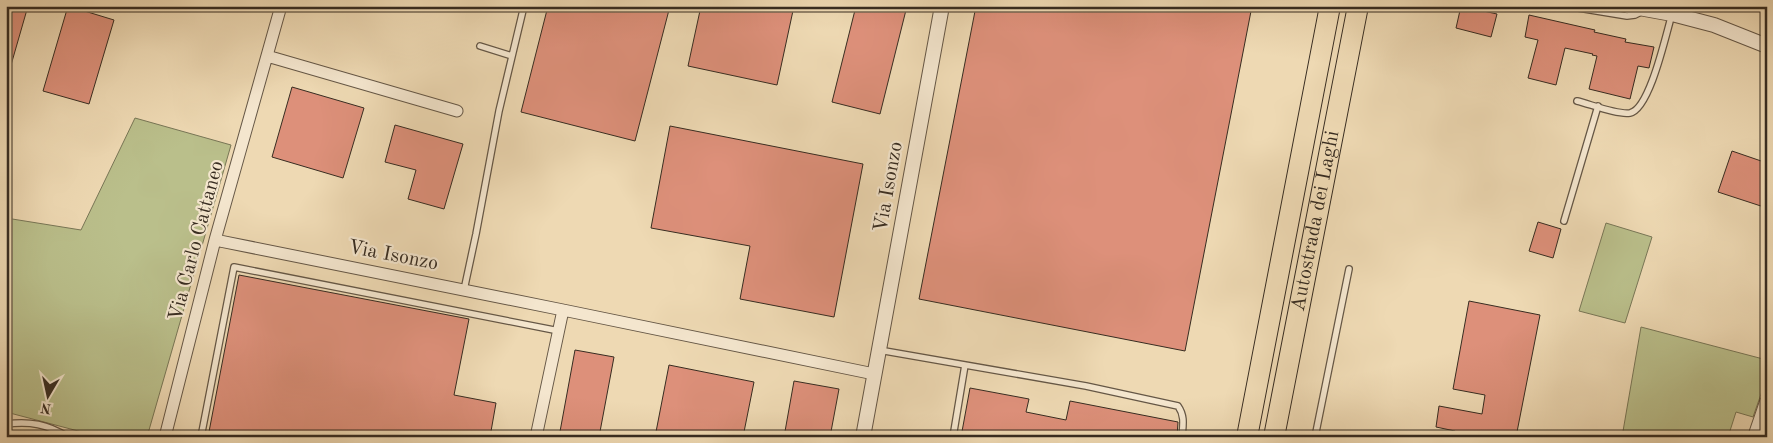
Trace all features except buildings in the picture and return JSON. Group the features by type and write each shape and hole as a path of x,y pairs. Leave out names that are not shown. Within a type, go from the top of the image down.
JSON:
{"highway":[{"path":"1270,316 1283,199 1319,6"},
{"name":"Autostrada dei Laghi","path":"1247,437 1330,6"},
{"name":"Autostrada dei Laghi","path":"1274,437 1358,6"}],"street":[{"name":"Via Carlo Cattaneo","path":"165,437 215,240 281,6"},
{"name":"Via Isonzo","path":"863,437 942,6"},
{"path":"1628,6 1672,14 1687,12 1767,46"},
{"path":"267,56 457,111"},
{"name":"Via Isonzo","path":"215,240 874,374"},
{"path":"536,437 563,310"},
{"path":"1755,437 1767,402"}],"lane":[{"path":"464,290 499,111 524,6"},
{"path":"1566,6 1627,16 1636,15 1651,9"},
{"path":"1577,101 1629,113 1638,109 1645,99 1654,78 1672,14"},
{"path":"480,46 512,56"},
{"path":"1564,221 1598,106"},
{"path":"202,437 234,267 559,332"},
{"path":"1315,437 1349,268"},
{"path":"879,350 1086,386 1178,406 1183,412 1182,437"},
{"path":"953,437 965,365"},
{"path":"6,424 28,422 54,429 68,437"}],"green space":[{"path":"135,118 231,145 147,437 101,437 6,412 6,218 81,230"},
{"path":"1606,223 1652,237 1625,323 1579,311"},
{"path":"1641,327 1767,360 1767,377 1753,417 1736,412 1728,437 1622,437"}]}
